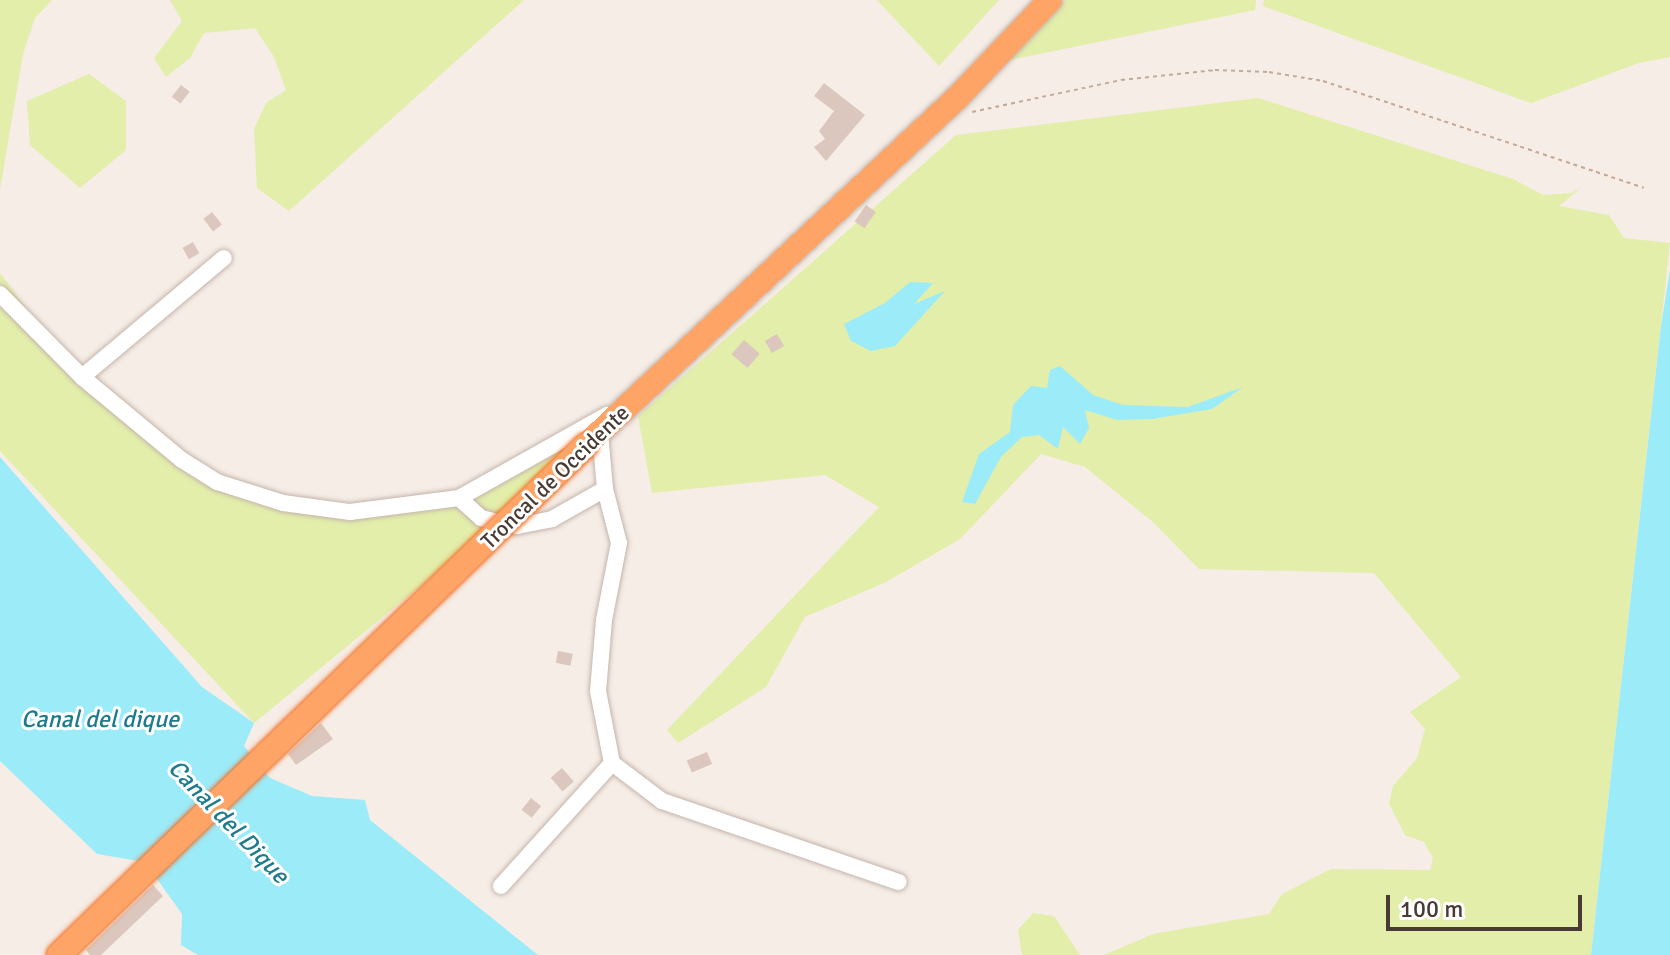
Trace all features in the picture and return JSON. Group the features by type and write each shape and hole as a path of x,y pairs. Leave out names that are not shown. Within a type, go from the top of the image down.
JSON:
{"highway":[{"name":"Troncal de Occidente","path":"59,955 593,438 957,98 1050,0"}],"street":[{"path":"82,377 224,258"},
{"path":"0,294 82,377 182,460 250,494 350,512 459,498 611,412 623,412"},
{"path":"593,438 619,543 604,620 598,691 612,763 662,801 898,882"},
{"path":"459,498 481,518 517,526 552,519 605,489"},
{"path":"501,886 612,763"}],"path":[{"path":"957,98 976,114 1121,80 1215,70 1269,72 1323,81 1644,188"}],"green space":[{"path":"0,0 52,0 35,18 23,54 0,189"},
{"path":"170,0 524,0 289,211 257,188 254,129 266,103 286,90 274,57 255,28 204,33 190,58 166,77 154,58 182,21"},
{"path":"877,0 999,0 939,66"},
{"path":"1065,0 1256,0 1255,10 1000,62"},
{"path":"1264,0 1670,0 1670,57 1639,63 1531,103 1263,6"},
{"path":"89,74 126,101 126,150 80,188 30,145 27,101"},
{"path":"1258,98 1513,179 1543,195 1572,193 1583,186 1559,206 1609,215 1624,238 1670,243 1591,955 1104,955 1153,934 1269,914 1282,894 1331,869 1430,870 1433,858 1424,842 1405,835 1389,804 1393,786 1417,758 1425,729 1410,712 1461,677 1374,573 1199,569 1153,522 1085,467 1041,454 960,539 886,582 805,617 766,687 678,743 667,730 879,507 825,475 652,493 638,416 956,135"},
{"path":"0,273 83,383 217,482 317,509 459,498 718,341 254,723 0,451"},
{"path":"1033,913 1054,916 1080,955 1022,955 1018,930"}],"water":[{"path":"1670,270 1670,955 1591,955 1661,326"},
{"path":"910,282 933,283 914,304 945,291 895,346 871,351 851,341 844,324 885,303"},
{"path":"1060,366 1093,395 1123,405 1188,407 1243,387 1212,409 1152,419 1117,420 1085,410 1089,428 1080,444 1063,427 1058,449 1039,435 1022,437 1001,457 975,504 962,502 979,454 1010,432 1013,405 1031,386 1047,388 1050,370"},
{"name":"Canal del dique","path":"0,457 202,687 254,723 244,746 270,778 312,796 365,800 370,820 538,955 198,955 181,945 182,914 145,862 97,854 0,761"}],"building":[{"path":"824,83 865,115 826,161 814,147 825,139 819,131 834,111 814,96"},
{"path":"181,85 190,92 180,104 172,97"},
{"path":"866,205 876,212 864,228 855,221"},
{"path":"212,212 222,225 213,231 203,219"},
{"path":"193,242 199,253 189,259 183,248"},
{"path":"777,334 784,346 772,353 765,341"},
{"path":"744,340 760,354 747,368 732,354"},
{"path":"558,651 573,654 570,666 556,663"},
{"path":"321,723 333,739 296,765 288,754"},
{"path":"707,752 712,764 692,773 687,761"},
{"path":"562,768 574,782 562,791 551,778"},
{"path":"531,798 541,806 532,818 522,810"},
{"path":"153,885 163,896 101,955 90,955 86,950"}],"water label":[{"name":"Canal del Dique","path":"228,822"}]}
